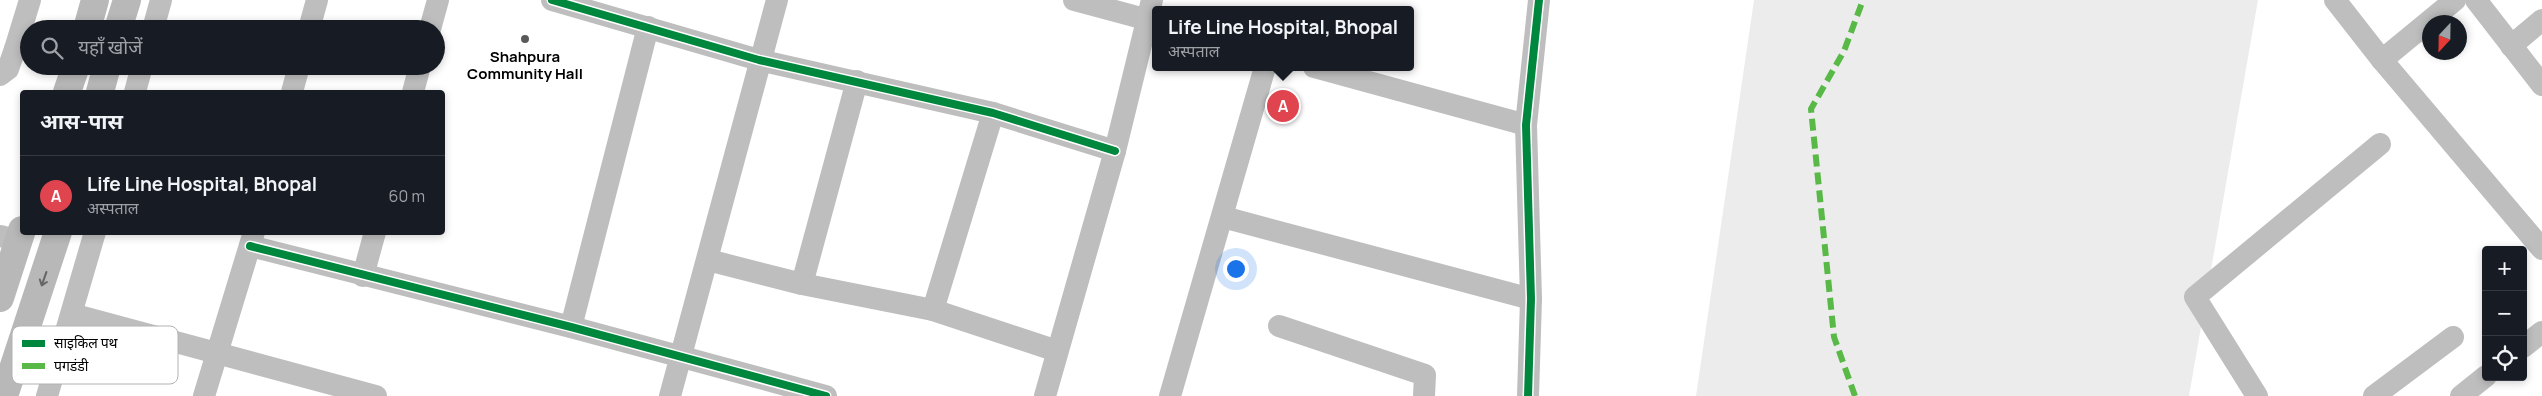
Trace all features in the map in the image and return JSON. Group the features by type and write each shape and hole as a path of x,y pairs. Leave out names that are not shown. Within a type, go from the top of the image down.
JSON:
{"street":[{"path":"27,20 30,0"},
{"path":"89,20 95,0"},
{"path":"121,20 127,0"},
{"path":"155,20 161,0"},
{"path":"311,20 317,0"},
{"path":"432,20 438,0"},
{"path":"552,0 759,60 993,114 1115,151"},
{"path":"670,396 708,260 759,60 777,0"},
{"path":"1045,396 1152,14 1074,0"},
{"path":"1528,396 1530,299 1526,126 1539,0"},
{"path":"2335,0 2382,60 2542,249"},
{"path":"2382,60 2455,0"},
{"path":"2476,0 2542,85"},
{"path":"2511,46 2542,20"},
{"path":"571,326 648,28"},
{"path":"0,75 8,70 20,53"},
{"path":"1170,396 1264,71"},
{"path":"1328,71 1526,126"},
{"path":"68,90 73,75"},
{"path":"101,90 105,75"},
{"path":"136,90 140,75"},
{"path":"293,90 297,75"},
{"path":"414,90 418,75"},
{"path":"802,284 856,81"},
{"path":"933,310 993,114"},
{"path":"2257,396 2195,297 2380,144"},
{"path":"1223,217 1530,299"},
{"path":"27,326 57,235"},
{"path":"68,326 94,235"},
{"path":"363,276 374,235"},
{"path":"0,298 14,236"},
{"path":"204,396 215,354 252,239 363,276 571,326 680,358 826,396"},
{"path":"708,260 802,284 933,310 1057,351"},
{"path":"72,314 115,326"},
{"path":"1279,326 1425,375 1424,396"},
{"path":"2527,343 2542,332"},
{"path":"2374,396 2453,337"},
{"path":"178,344 376,396"},
{"path":"4,396 12,372"},
{"path":"2461,396 2482,379"},
{"path":"47,396 51,384"}],"shaded area":[{"path":"1754,0 2258,0 2189,396 1696,396"}],"marked path":[{"path":"1855,396 1834,337 1811,109 1844,51 1863,0"}],"cycle path":[{"path":"552,0 759,60 993,113 1115,151"},
{"path":"1528,396 1531,299 1526,125 1539,0"},
{"path":"250,246 571,327 826,396"}],"place":[{"name":"Shahpura Community Hall","path":"525,39"},
{"name":"Life Line Hospital, Bhopal","path":"1283,106"}]}
